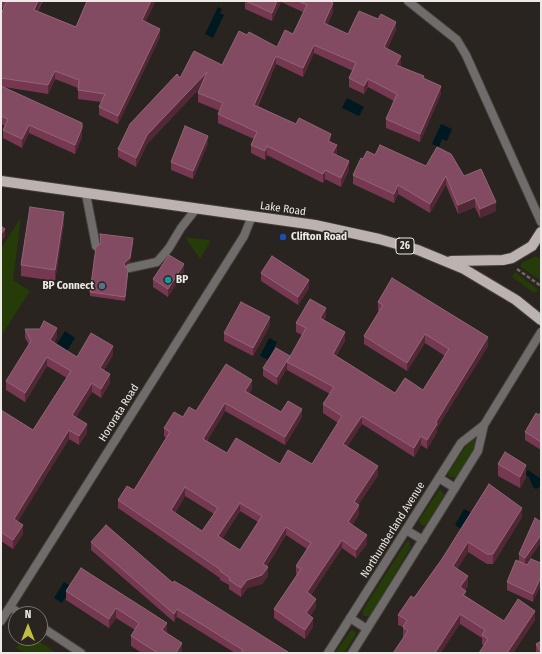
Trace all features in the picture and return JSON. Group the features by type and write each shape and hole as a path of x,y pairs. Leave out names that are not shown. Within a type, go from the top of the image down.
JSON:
{"main road":[{"name":"Lake Road","path":"1,182 252,216 350,231 418,250 447,261 489,282 516,300 541,320"},
{"path":"447,261 503,260 512,258 532,246 541,232"}],"street":[{"path":"408,1 457,40 466,55 541,222"},
{"path":"86,194 96,246"},
{"path":"129,268 156,262 169,248 181,228 196,209"},
{"name":"Hororata Road","path":"11,606 246,234 252,216"},
{"name":"Northumberland Avenue","path":"352,653 478,451 484,425 541,332"},
{"name":"Northumberland Avenue","path":"328,653 461,443 484,425"},
{"path":"438,478 455,488"},
{"path":"406,530 423,540"},
{"name":"Hororata Road","path":"1,621 8,610"},
{"path":"350,618 366,629"},
{"path":"48,631 81,653"}],"path":[{"path":"517,269 541,286"}],"green space":[{"path":"21,217 13,280 30,291 1,336 1,249"},
{"path":"185,237 209,240 210,242 200,259"},
{"path":"536,256 541,259 541,281 520,266 523,262"},
{"path":"515,272 539,290 534,293 512,277"},
{"path":"474,439 476,445 456,477 449,477 448,473 470,440"},
{"path":"440,489 444,495 426,525 421,525 419,520"},
{"path":"407,541 410,542 410,548 370,616 364,616 362,614 363,610"},
{"path":"352,629 356,632 355,636 344,653 335,653"},
{"path":"17,646 46,646 57,653 24,653 16,648"}],"water":[{"path":"218,7 222,9 220,13 224,15 213,38 205,34"},
{"path":"347,98 364,107 359,116 342,108"},
{"path":"441,124 452,129 447,141 442,139 439,147 432,144"},
{"path":"65,331 75,338 64,356 52,352"},
{"path":"269,338 277,342 268,360 260,356"},
{"path":"528,470 541,479 541,486 536,489 533,487 529,477 525,474"},
{"path":"464,509 476,515 463,530 455,525"},
{"path":"64,582 72,587 62,603 54,598"}],"building":[{"path":"7,1 38,1 34,10 76,27 87,1 151,1 142,20 160,29 118,116 99,107 105,94 78,90 79,80 55,71 48,85 1,78 1,14"},
{"path":"246,1 277,1 272,13"},
{"path":"298,1 328,1 333,3 324,23 348,34 359,11 378,19 381,14 396,22 384,47 401,56 396,65 424,76 423,78 441,86 420,134 386,119 397,94 368,79 364,86 349,78 356,63 314,45 303,68 276,56 254,105 296,124 299,118 331,134 328,141 337,145 332,153 349,161 341,178 325,170 323,174 267,146 265,151 251,145 257,132 218,114 223,103 198,93 207,72 147,135 136,158 118,149 130,124 177,74 180,78 194,51 222,65 239,31 247,35 249,32 277,47 285,30 293,34 307,5"},
{"path":"1,86 82,123 82,128 75,145 29,125 22,139 3,130 8,119 1,116"},
{"path":"185,126 208,136 193,171 171,162"},
{"path":"380,145 426,166 437,147 451,154 464,176 481,169 496,202 480,209 475,198 458,205 446,176 430,204 398,185 394,194 353,175 361,158 363,159 367,151 375,155"},
{"path":"30,207 64,212 55,270 21,265"},
{"path":"1,226 5,229 1,234"},
{"path":"100,234 133,238 130,258 124,263 125,267 128,269 125,297 90,292 96,247 101,243"},
{"path":"169,255 184,264 168,289 153,279"},
{"path":"272,256 309,280 298,297 261,273"},
{"path":"392,278 488,337 436,422 437,424 427,440 421,436 414,448 362,416 343,444 378,466 354,502 359,505 348,522 367,535 356,550 342,540 307,592 316,599 306,613 313,618 305,630 274,609 301,569 296,566 311,543 286,527 263,564 268,567 262,575 247,580 241,588 229,580 230,578 220,571 221,570 118,500 127,486 134,490 170,432 164,428 174,412 183,417 189,407 196,411 226,364 252,380 245,391 281,412 288,401 302,409 285,437 225,403 203,439 227,453 236,438 280,464 288,450 312,464 342,416 323,404 334,387 287,362 306,328 296,323 310,299 326,308 320,318 345,332 333,354 395,393 405,378 423,390 449,349 425,334 407,363 364,336 383,305 378,302","holes":["185,487 218,508 202,531 171,510","240,503 262,516 240,550 218,536"]},
{"path":"241,302 270,317 253,348 224,333"},
{"path":"44,321 57,328 50,340 77,357 91,333 113,346 100,368 110,374 101,389 92,383 72,415 87,424 79,436 69,430 14,519 23,525 13,540 1,532 1,410 33,430 71,371 47,357 25,393 6,381 31,341 25,329 40,329"},
{"path":"276,348 290,356 277,377 263,368"},
{"path":"541,412 541,442 525,432 536,413 539,415"},
{"path":"505,452 526,465 520,477 498,464"},
{"path":"489,484 522,508 493,554 487,554 468,542 453,566 468,576 460,587 466,591 463,595 504,621 518,599 535,611 507,653 479,653 488,639 482,635 485,630 460,614 435,653 393,653 408,631 403,627 407,620 398,615 411,596 414,598 442,559"},
{"path":"535,518 541,522 541,535 525,558 519,554"},
{"path":"106,525 173,583 174,581 188,589 288,652 241,653 243,650 177,609 174,614 91,542"},
{"path":"531,559 541,563 541,577 533,594 507,582 516,560 527,565"},
{"path":"81,568 167,623 162,630 182,643 176,653 158,653 131,636 139,623 116,608 109,619 66,591"},
{"path":"541,641 541,652 536,644"}],"place":[{"name":"Clifton Road","path":"283,237"},
{"name":"BP","path":"168,280"},
{"name":"BP Connect","path":"102,286"}]}
